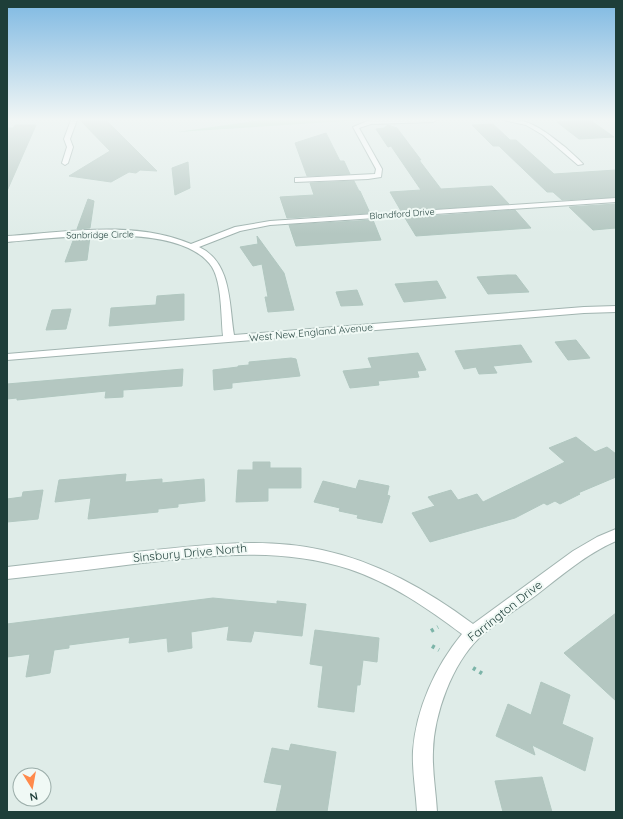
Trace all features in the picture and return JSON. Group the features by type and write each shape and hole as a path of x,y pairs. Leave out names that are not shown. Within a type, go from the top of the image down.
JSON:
{"street":[{"path":"65,163 66,158"},
{"path":"298,180 368,177 378,175 379,169 373,158"},
{"path":"573,158 580,164"},
{"name":"Blandford Drive","path":"191,247 238,229 270,223 616,200"},
{"name":"Sanbridge Circle","path":"7,239 107,233 134,233 160,237 191,247 205,255 215,264 221,276 229,339"},
{"name":"West New England Avenue","path":"7,357 576,310 616,309"},
{"name":"Farrington Drive","path":"427,812 423,751 427,724 439,684 456,654 473,633 578,555 602,541 616,535"},
{"name":"Sinsbury Drive North","path":"7,573 216,549 254,548 308,552 335,558 366,568 405,586 446,611 473,633"}],"path":[{"path":"431,631 438,627"},
{"path":"432,646 441,651"},
{"path":"473,668 484,674"}],"building":[{"path":"7,158 21,158 7,191"},
{"path":"98,158 144,158 157,171 140,170 136,173 129,172 111,182 69,176"},
{"path":"301,158 339,158 340,161 344,161 350,174 307,176"},
{"path":"399,158 420,158 421,160 419,160 441,189 492,186 509,204 401,211 390,192 421,190"},
{"path":"512,158 536,158 554,174 616,170 616,197 562,200 553,192 547,192"},
{"path":"188,162 190,188 175,195 172,168"},
{"path":"354,181 370,213 287,218 280,197 314,195 310,183"},
{"path":"88,199 94,201 90,228 77,229"},
{"path":"616,204 616,228 593,230 569,207"},
{"path":"515,210 531,228 416,236 405,218"},
{"path":"373,220 381,240 296,246 289,225"},
{"path":"257,236 284,273 294,310 268,312 265,297 268,297 262,264 253,266 240,247 258,244"},
{"path":"90,237 87,260 65,262 74,238"},
{"path":"516,275 529,292 488,294 477,277"},
{"path":"437,281 446,298 404,302 395,284"},
{"path":"357,290 363,305 341,306 336,292"},
{"path":"184,294 184,320 109,326 111,308 156,305 157,296"},
{"path":"71,309 66,329 46,330 52,310"},
{"path":"576,340 590,358 568,360 555,342"},
{"path":"521,345 532,362 493,366 497,373 479,374 476,367 464,369 455,351"},
{"path":"418,353 426,370 417,371 419,377 378,381 379,385 350,388 343,371 372,368 368,358"},
{"path":"291,358 296,359 300,376 232,383 232,388 214,390 213,370 249,365 249,362"},
{"path":"183,369 182,386 123,390 123,397 105,398 106,391 17,400 17,398 7,399 7,384"},
{"path":"576,437 595,452 607,447 616,454 616,477 578,493 580,494 560,504 555,501 547,505 544,503 515,518 430,542 412,513 435,506 428,497 451,490 458,500 477,494 483,502 565,462 549,448"},
{"path":"253,462 270,462 270,468 301,468 301,488 268,488 268,501 236,502 238,470 253,470"},
{"path":"126,474 125,482 162,479 162,483 204,479 205,501 178,504 178,507 158,509 158,512 88,519 91,498 55,502 59,480"},
{"path":"359,480 389,486 387,495 390,496 382,523 357,518 358,515 339,511 340,508 314,502 323,481 356,489"},
{"path":"43,490 38,519 7,522 7,499 22,497 23,492"},
{"path":"213,598 277,604 277,601 306,604 302,636 254,631 251,642 227,640 229,626 191,632 192,648 168,652 167,638 129,643 130,637 69,645 69,648 54,650 50,673 26,677 30,654 7,657 7,624"},
{"path":"616,613 616,701 564,653"},
{"path":"315,630 379,638 377,662 363,660 360,685 357,685 354,712 318,707 323,666 310,664"},
{"path":"541,682 570,695 562,724 593,738 585,771 532,745 535,755 496,736 508,704 531,715"},
{"path":"291,744 336,752 327,812 276,812 282,785 264,782 272,748 289,751"},
{"path":"542,777 552,812 503,812 495,781"}]}
